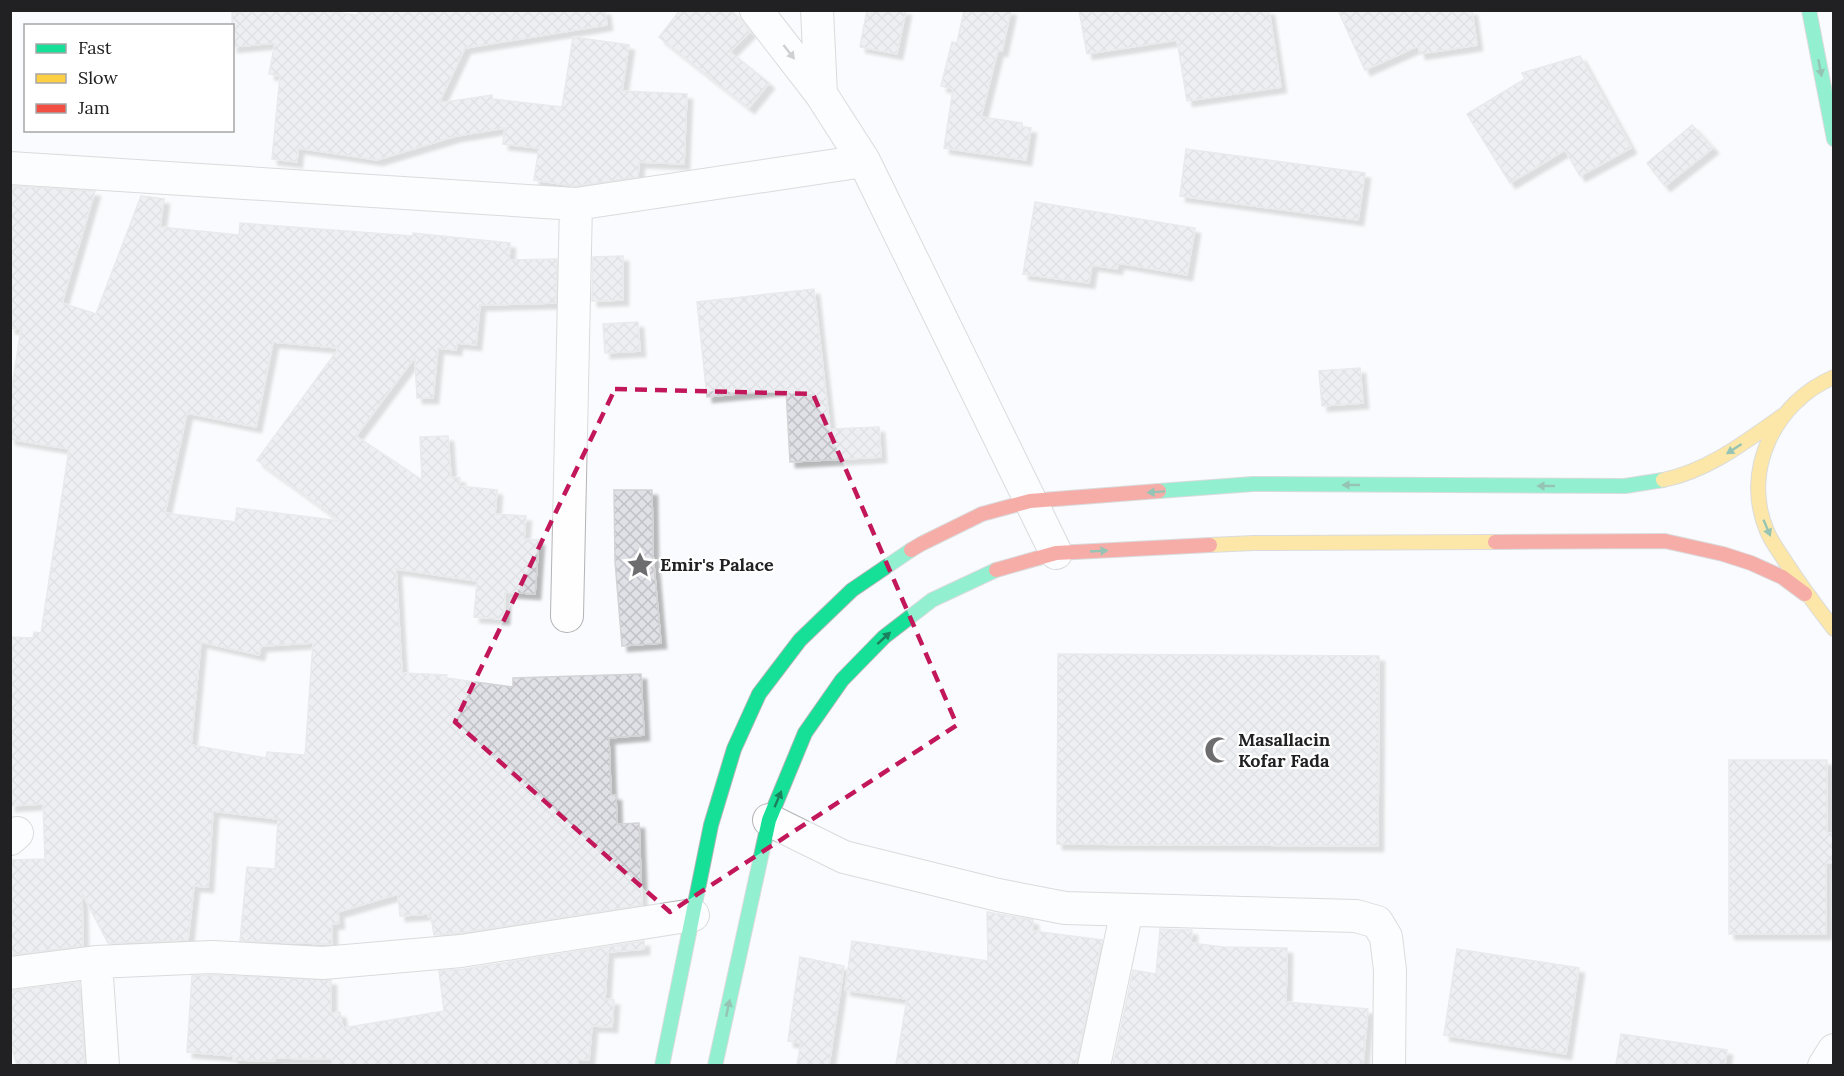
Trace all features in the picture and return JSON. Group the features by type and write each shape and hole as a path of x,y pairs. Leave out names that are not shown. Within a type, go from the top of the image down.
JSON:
{"main road":[{"path":"1809,10 1833,139"},
{"path":"662,1065 711,825 734,749 759,694 800,640 852,590 921,544 982,514 1030,501 1253,484 1625,486 1660,481 1692,472 1729,453 1782,416 1829,374"},
{"path":"1782,416 1761,458 1758,484 1759,503 1766,530 1805,594 1833,629"},
{"path":"715,1065 769,819 805,734 842,680 884,637 932,600 993,571 1056,553 1254,543 1665,541 1745,562 1778,575 1805,594"}],"street":[{"path":"756,10 821,94 864,161 1056,553"},
{"path":"817,10 821,94"},
{"path":"10,168 576,204 864,161"},
{"path":"567,616 576,204"},
{"path":"769,819 844,857 1065,908 1356,916 1377,922 1386,937 1390,970 1389,1065"},
{"path":"1094,1065 1127,910"},
{"path":"10,973 96,962 212,957 323,963 461,951 693,915"},
{"path":"96,962 103,1065"},
{"path":"1824,1065 1833,1050"}],"highlighted area":[{"path":"615,389 813,394 957,725 670,912 455,722"}],"building":[{"path":"259,10 316,10 358,15 358,10 605,10 607,25 465,48 439,103 492,95 492,99 562,107 573,37 629,45 622,91 687,94 684,164 639,162 638,177 575,186 534,180 539,148 503,144 505,128 456,136 377,160 298,148 297,162 272,159 280,76 269,74 275,43 234,47 232,13"},
{"path":"680,10 731,10 750,32 730,52 769,83 749,108 659,37"},
{"path":"867,10 906,10 897,54 860,47"},
{"path":"964,10 1011,10 1002,51 998,50 981,117 1022,123 1022,127 1031,128 1026,160 944,148 953,89 941,86 952,42 957,43"},
{"path":"1079,10 1269,10 1281,87 1187,101 1177,40 1087,54"},
{"path":"1338,10 1472,10 1477,45 1420,54 1418,46 1365,70"},
{"path":"1580,56 1631,148 1580,176 1565,150 1510,183 1467,114 1525,79 1522,73"},
{"path":"1692,125 1713,148 1665,186 1647,163"},
{"path":"1186,149 1365,173 1358,220 1180,196"},
{"path":"10,186 95,191 62,303 96,314 141,196 164,199 160,227 239,235 240,223 413,236 413,233 510,243 509,260 557,259 556,303 480,305 476,345 457,343 456,350 438,348 433,398 417,398 415,357 356,436 422,480 420,437 448,436 451,477 460,478 459,486 497,490 495,514 526,516 524,539 539,540 535,594 505,592 504,619 474,617 477,581 396,569 402,673 447,675 446,678 513,687 513,678 641,674 644,735 609,738 611,795 616,795 617,824 639,823 642,905 434,935 431,916 428,917 428,914 400,916 398,894 338,912 339,923 332,924 332,944 240,941 247,867 275,869 278,819 213,811 208,887 194,886 188,940 108,943 82,893 83,946 10,955 10,860 45,859 43,804 10,806 10,637 33,638 34,632 41,633 69,449 10,439 10,400 21,329 10,328","holes":["273,342 339,348 257,460 341,521 237,508 235,522 165,513 187,413 256,427","201,642 259,655 261,646 313,643 305,755 267,752 266,758 191,745"]},
{"path":"1035,202 1195,228 1187,275 1118,263 1117,269 1092,265 1089,283 1023,274"},
{"path":"623,256 623,300 592,301 593,257"},
{"path":"814,289 830,429 879,427 881,457 790,462 786,389 707,397 697,302"},
{"path":"638,322 640,351 605,353 603,324"},
{"path":"1360,368 1363,403 1322,406 1319,371"},
{"path":"614,490 652,490 653,554 661,643 622,646 615,561"},
{"name":"Masallacin Kofar Fada","path":"1058,654 1379,656 1378,846 1057,844"},
{"path":"1729,760 1827,760 1827,833 1833,833 1833,863 1826,863 1826,934 1729,934"},
{"path":"987,912 1033,920 1033,931 1102,940 1076,1065 896,1065 907,999 845,990 852,941 988,961"},
{"path":"1160,929 1192,930 1191,943 1223,947 1287,948 1286,1002 1368,1009 1363,1065 1113,1065 1133,970 1156,974"},
{"path":"644,941 644,949 608,952 605,999 614,1000 612,1027 592,1026 589,1060 578,1059 578,1065 332,1065 332,1059 233,1060 233,1056 187,1052 192,976 331,980 331,1013 340,1012 343,1028 444,1011 439,971"},
{"path":"1457,949 1579,968 1566,1054 1444,1035"},
{"path":"800,957 844,966 829,1065 797,1065 801,1043 788,1041"},
{"path":"79,982 85,1065 17,1065 10,1043 10,991"},
{"path":"1621,1034 1727,1050 1725,1065 1616,1065"}],"traffic: fast":[{"path":"1809,10 1834,139"},
{"path":"1159,491 1253,484 1625,486 1663,480"},
{"path":"662,1066 711,825 734,749 759,694 800,640 852,590 911,550"},
{"path":"715,1066 769,820 805,733 842,680 884,637 932,600 996,570"}],"traffic: slow":[{"path":"1834,377 1813,388 1795,403 1780,421 1761,462 1758,485 1760,508 1770,538 1834,629"},
{"path":"1663,480 1680,476 1711,463 1782,416"},
{"path":"1210,545 1495,542"}],"traffic: jam":[{"path":"911,550 982,514 1030,501 1159,491"},
{"path":"1495,542 1665,541 1751,563 1782,577 1805,594"},
{"path":"996,570 1056,553 1210,545"}],"place":[{"name":"Emir's Palace","path":"640,565"},
{"name":"Masallacin Kofar Fada","path":"1218,750"}]}
